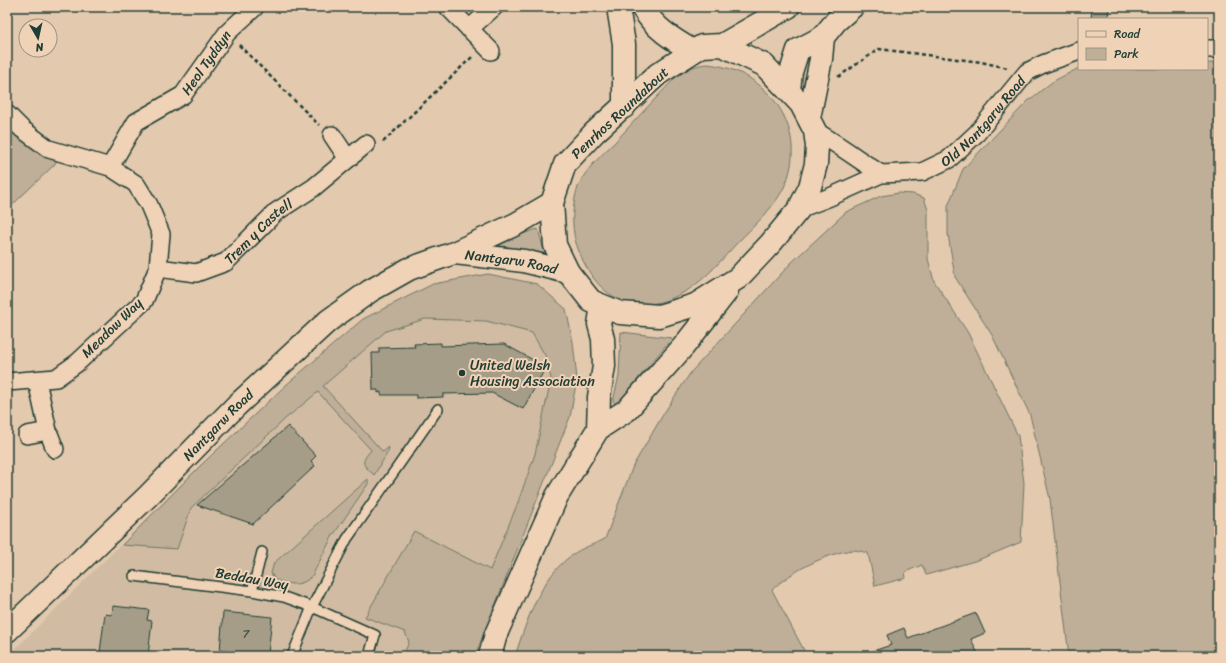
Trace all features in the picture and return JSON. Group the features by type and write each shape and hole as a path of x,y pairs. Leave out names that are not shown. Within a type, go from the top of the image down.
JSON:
{"main road":[{"path":"620,7 619,13 624,44 624,107"},
{"path":"642,7 649,20 658,28 693,51"},
{"path":"722,45 788,7"},
{"path":"788,90 791,72 798,50 823,37 836,21 852,7"},
{"path":"812,125 823,37"},
{"name":"Penrhos Roundabout","path":"722,45 764,65 802,104 812,125 817,146 816,164 810,187 799,209 771,243 738,278 695,305 659,316 620,313 591,301 568,272 555,245 552,202 565,164 594,133 624,107 658,74 693,51 702,46 722,45"},
{"name":"Nantgarw Road","path":"7,630 148,496 236,406 328,321 370,291 409,269 454,253 516,224 552,202"},
{"name":"Nantgarw Road","path":"454,253 524,261 568,272"},
{"path":"490,656 496,634 557,496 598,429 627,410 683,347 738,278"},
{"path":"598,429 599,397 604,366 603,339 599,324 602,306"}],"street":[{"name":"Heol Tyddyn","path":"110,168 136,122 183,95 227,34 255,7"},
{"path":"448,7 488,48"},
{"path":"469,29 494,7"},
{"path":"1208,49 1219,49"},
{"name":"Old Nantgarw Road","path":"799,209 830,198 881,174 922,172 949,159 977,133 1027,72 1043,64 1078,51"},
{"name":"Meadow Way","path":"7,114 22,130 49,149 110,168 136,184 149,205 161,234 158,268 144,300 82,358 56,378 37,381 7,382"},
{"path":"812,125 849,154 881,174"},
{"path":"332,135 348,159"},
{"name":"Trem y Castell","path":"158,268 196,273 226,262 276,212 313,188 366,144"},
{"path":"37,381 48,431 55,449"},
{"path":"27,435 48,431"}],"lane":[{"path":"292,656 312,607 347,539 438,409"},
{"path":"252,591 262,552"},
{"name":"Beddau Way","path":"134,576 252,591 284,597 312,607 375,636 369,656"}],"path":[{"path":"227,34 322,129 332,135"},
{"path":"366,144 381,144 488,48"},
{"path":"834,75 839,77 879,49 982,62 1027,72"}],"shaded area":[{"path":"535,289 564,397 468,656 8,656 200,466 377,318"}],"green space":[{"path":"1208,63 1219,63 1219,656 1069,656 1050,499 1030,415 992,335 955,277 948,234 948,206 963,169 1028,101 1052,82 1078,69 1078,70 1208,70"},
{"path":"707,64 728,68 747,77 764,89 777,104 786,122 792,141 792,162 786,183 777,199 765,214 708,274 688,290 668,299 650,304 634,304 618,299 605,290 594,278 584,262 576,243 573,229 573,215 574,201 578,187 585,174 595,162 675,78 690,68"},
{"path":"7,114 62,153 54,165 7,210"},
{"path":"899,193 913,194 924,198 928,210 928,259 934,281 968,333 1018,436 1024,483 1021,542 978,560 926,575 922,565 905,572 906,578 875,586 868,553 852,550 832,555 809,564 779,583 772,590 807,656 515,656 530,614 551,575 572,555 605,539 633,466 664,413 691,372 791,263 846,212 881,196"},
{"path":"538,229 546,258 489,246 534,230"},
{"path":"488,274 537,284 566,309 573,342 577,379 570,417 475,656 403,656 409,642 405,632 365,617 414,531 490,570 517,505 535,454 551,379 546,357 532,333 486,321 425,319 386,331 323,386 383,452 389,447 388,452 374,475 364,463 365,458 371,450 318,392 285,419 191,508 177,549 122,545 200,466 286,385 363,319 433,284"},
{"path":"621,332 672,338 617,404 615,404 613,401 619,376"},
{"path":"368,479 368,484 332,537 312,576 308,580 299,584 290,584 275,580 271,573 274,563"}],"building":[{"path":"1092,7 1109,7 1108,18 1091,18"},
{"path":"1146,7 1146,8 1130,8"},
{"path":"441,343 441,346 504,344 546,367 523,409 492,393 443,394 443,397 416,398 416,395 381,395 381,392 378,393 378,390 373,390 372,353 379,353 379,348 415,347 414,344"},
{"path":"288,426 316,456 311,461 315,466 253,524 197,505"},
{"path":"113,606 149,610 147,620 152,621 148,656 100,652 105,614 112,615"},
{"path":"223,612 272,617 268,655 226,656 227,651 220,651"},
{"path":"976,613 985,633 971,639 979,656 872,656 870,652 891,645 887,635 904,628 908,638"}],"place":[{"name":"United Welsh Housing Association","path":"462,373"}]}
